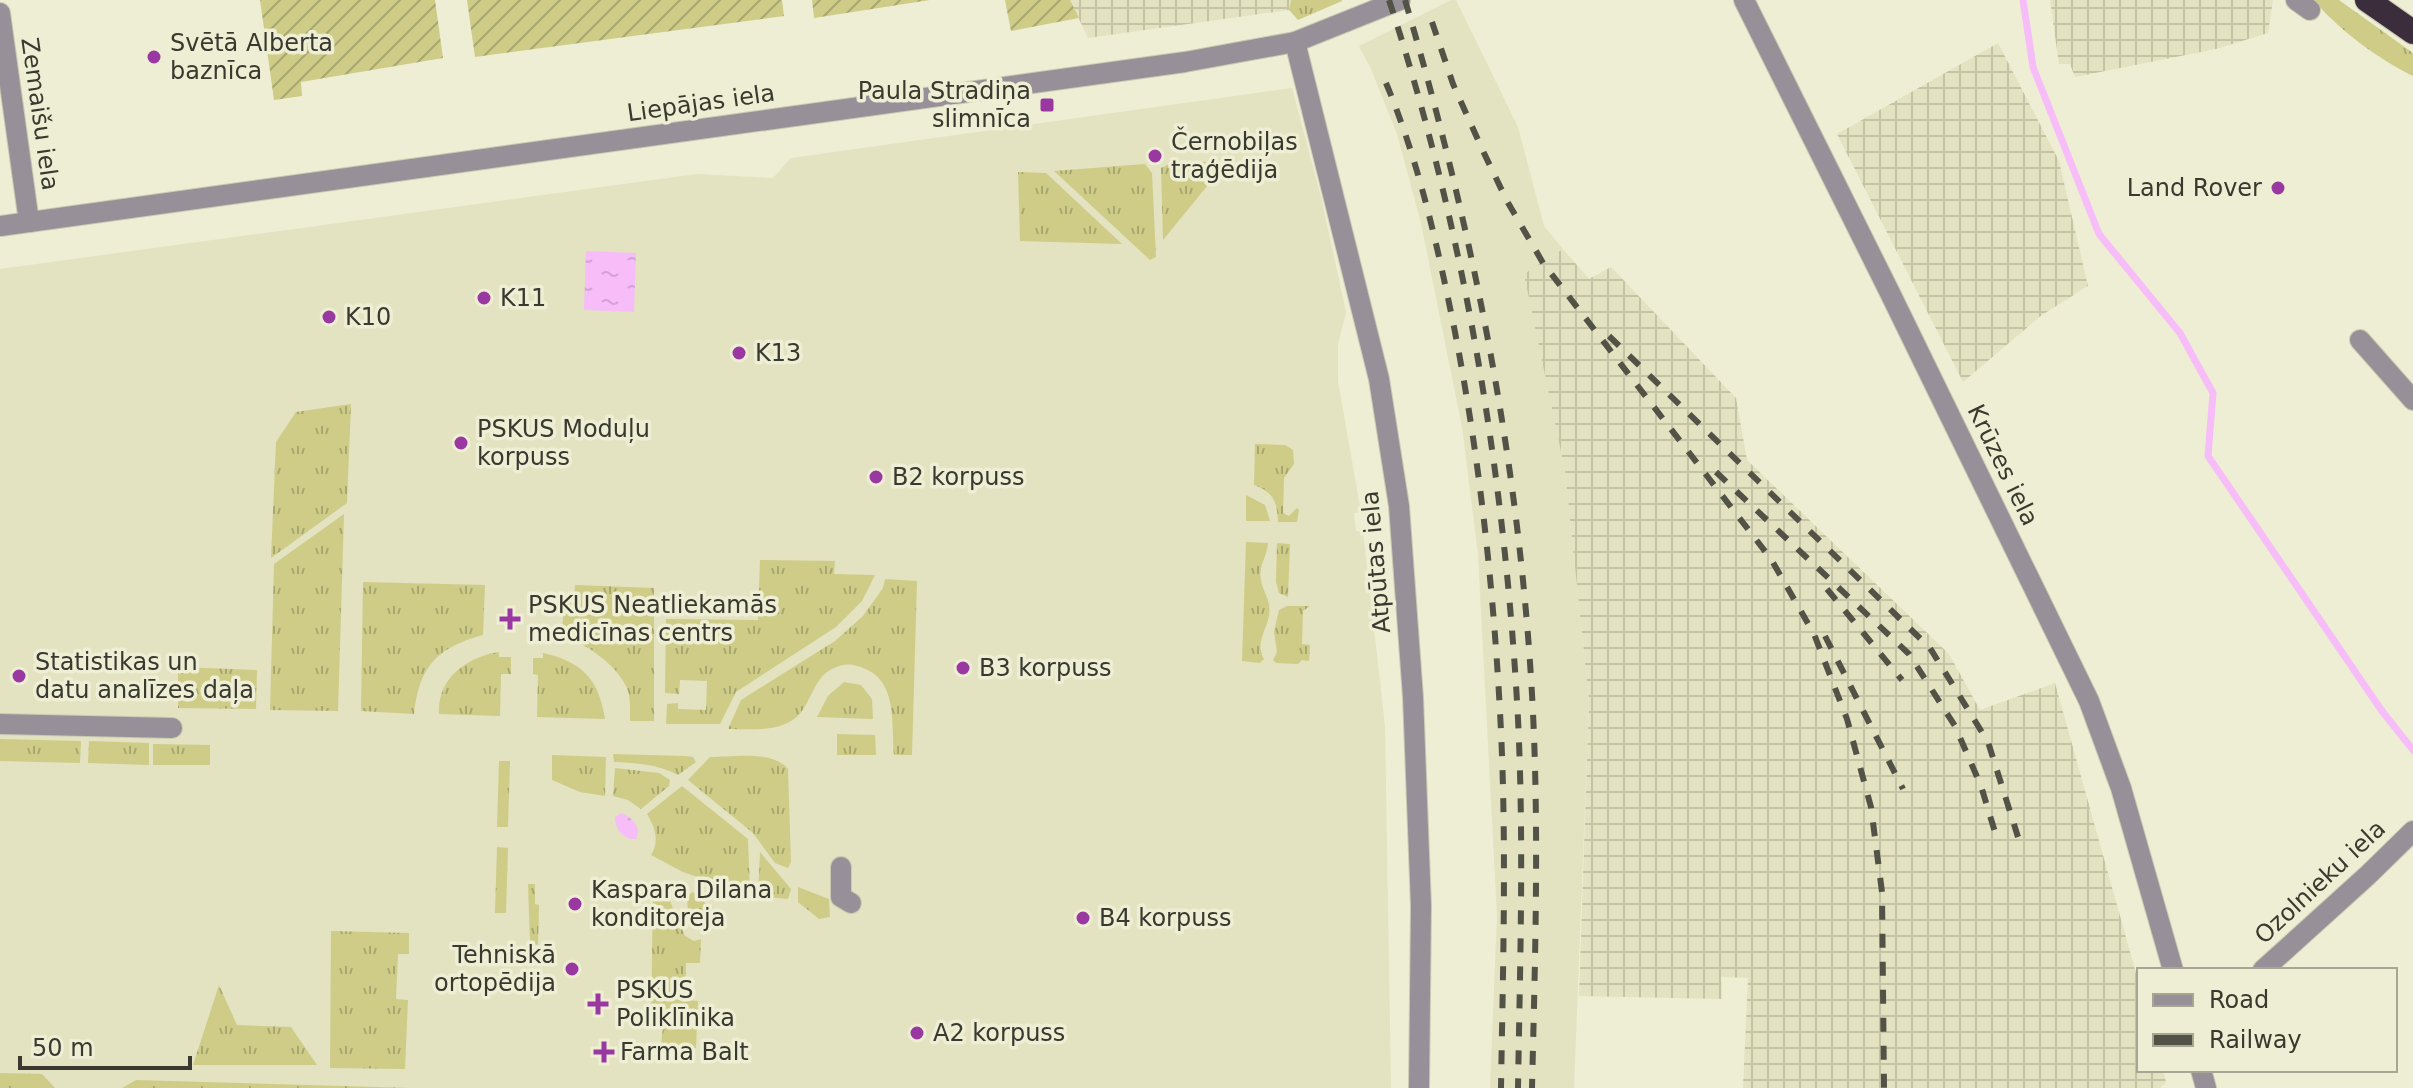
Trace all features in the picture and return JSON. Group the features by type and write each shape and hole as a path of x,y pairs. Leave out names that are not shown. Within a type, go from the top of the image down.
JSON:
{"highway":[{"path":"2367,0 2413,32"}],"street":[{"name":"Liepājas iela","path":"0,226 1124,71 1295,42 1400,0"},
{"name":"Krūzes iela","path":"1744,0 2089,701 2121,788 2172,968"},
{"name":"Zemaišu iela","path":"0,13 29,222"},
{"name":"Atpūtas iela","path":"1295,42 1379,379 1399,506 1413,697 1421,906 1419,1088"},
{"path":"2360,340 2413,400"},
{"path":"0,724 172,728"},
{"name":"Ozolnieku iela","path":"2265,968 2413,831"},
{"path":"841,867 841,897 851,903"}],"shaded area":[{"path":"1070,0 1291,0 1289,10 1088,38"},
{"path":"1456,0 1518,127 1544,226 1563,249 1525,274 1565,471 1589,701 1574,1088 1490,1088 1497,916 1478,554 1462,427 1421,223 1397,134 1359,46"},
{"path":"2050,0 2273,0 2268,33 2216,49 2075,77 2070,64 2059,64"},
{"path":"1998,43 2059,161 2088,286 2042,315 1963,382 1837,134"},
{"path":"1292,88 1321,197 1346,312 1338,344 1338,381 1361,512 1354,513 1356,531 1363,531 1385,726 1391,1088 0,1088 0,269 697,174 773,178 791,158"},
{"path":"1563,249 1589,279 1611,267 1736,398 1747,460 1949,654 1980,710 2055,683 2137,977 2137,1072 2164,1072 2166,1082 2160,1088 1743,1088 1748,978 1721,977 1722,999 1579,996 1589,701 1565,471 1524,274"}],"green space":[{"path":"260,0 435,0 443,58 301,82 302,96 274,100"},
{"path":"467,0 782,0 784,16 475,57"},
{"path":"812,0 930,0 814,18"},
{"path":"1005,0 1070,0 1079,18 1011,31"},
{"path":"1291,0 1342,1 1298,20 1289,10"},
{"path":"2314,0 2339,0 2413,53 2413,76 2360,43 2334,22"},
{"path":"1221,161 1221,169 1163,240 1161,168 1169,164"},
{"path":"1145,164 1152,173 1156,257 1150,260 1054,171"},
{"path":"1018,172 1046,173 1122,244 1020,241"},
{"path":"351,404 347,503 271,558 276,442 296,412"},
{"path":"1255,444 1285,445 1293,450 1294,464 1284,478 1283,513 1289,516 1297,508 1297,522 1278,522 1273,499 1254,485"},
{"path":"1246,495 1265,505 1270,521 1246,521"},
{"path":"344,514 338,711 270,710 274,564"},
{"path":"1246,542 1268,543 1260,575 1270,611 1261,643 1264,659 1260,663 1242,661"},
{"path":"1277,543 1290,544 1288,597 1279,593 1276,582"},
{"path":"760,560 835,561 834,574 875,575 862,601 836,627 736,692 720,724 666,724 667,704 678,703 678,709 706,710 707,681 680,680 679,694 665,693 666,619 758,620"},
{"path":"885,579 917,581 912,755 894,755 892,713 885,688 868,670 853,665 831,669 824,675 802,710 787,723 762,729 728,729 741,700 835,641 863,616 883,588"},
{"path":"363,582 485,585 483,635 454,646 434,661 421,683 414,714 361,711"},
{"path":"575,585 654,588 654,721 630,721 629,696 622,679 599,656 562,633 564,602 574,601"},
{"path":"1287,606 1310,606 1303,611 1302,644 1310,645 1309,661 1302,660 1298,664 1276,663 1273,660 1277,652 1274,632 1279,610"},
{"path":"499,652 499,657 511,657 511,674 501,674 500,716 439,714 443,690 456,671 476,659"},
{"path":"543,653 569,662 587,675 598,694 605,719 537,717 538,675 533,674 533,658 543,658"},
{"path":"178,667 257,670 256,709 178,708"},
{"path":"844,682 861,685 872,699 873,719 817,717 828,696"},
{"path":"837,734 875,735 876,755 837,755"},
{"path":"0,739 81,741 80,763 0,761"},
{"path":"89,741 149,743 149,765 88,763"},
{"path":"153,744 210,745 210,765 153,765"},
{"path":"613,754 685,756 693,757 696,762 678,775 655,766 614,762"},
{"path":"552,755 606,757 605,796 580,792 552,780"},
{"path":"710,757 762,757 781,763 788,769 791,862 788,868 775,863 753,833 688,780"},
{"path":"499,761 510,761 508,827 497,827"},
{"path":"615,768 659,773 670,780 669,786 641,809 628,800 613,796"},
{"path":"682,786 748,839 750,892 747,894 683,872 651,855 655,834 647,814"},
{"path":"497,847 508,848 506,913 495,913"},
{"path":"760,852 791,889 788,899 758,896"},
{"path":"528,884 535,884 535,904 539,905 538,945 530,944"},
{"path":"653,886 670,901 685,936 694,941 701,939 700,963 686,963 685,1000 698,1001 696,1048 661,1045 663,1027 651,1027"},
{"path":"798,887 829,899 830,917 819,919 798,902"},
{"path":"692,892 701,897 706,905 709,912 706,922 695,920 688,913 687,897"},
{"path":"331,931 409,933 409,954 398,954 396,999 408,1000 405,1069 330,1068"},
{"path":"219,985 237,1025 291,1027 317,1065 193,1065"},
{"path":"0,1073 42,1074 55,1088 0,1088"},
{"path":"136,1080 412,1088 122,1088"}],"water":[{"path":"586,251 636,253 634,312 584,310"},
{"path":"621,813 635,823 638,830 636,839 624,836 618,830 615,817"}],"waterway":[{"path":"2023,0 2033,67 2099,234 2180,333 2213,393 2208,456 2382,711 2413,750"}],"railway":[{"path":"1389,0 1416,87 1460,265 1492,446 1503,537 1520,765 1518,1088"},
{"path":"1405,0 1473,264 1518,532 1535,760 1532,1088"},
{"path":"1432,22 1453,84 1483,151 1507,201 1543,263 1771,559 1814,634 1847,719 1871,807 1882,892 1884,1088"},
{"path":"1386,83 1418,173 1441,265 1463,375 1484,519 1502,759 1504,900 1501,1088"},
{"path":"1609,336 1930,648 1988,742 2018,837"},
{"path":"1716,472 1909,654 1955,726 1981,786 1998,842"},
{"path":"1827,589 1902,680"},
{"path":"1825,636 1903,789"}],"place":[{"name":"Svētā Alberta baznīca","path":"154,57"},
{"name":"Paula Stradiņa slimnīca","path":"1047,105"},
{"name":"Černobiļas traģēdija","path":"1155,156"},
{"name":"Land Rover","path":"2278,188"},
{"name":"K11","path":"484,298"},
{"name":"K10","path":"329,317"},
{"name":"K13","path":"739,353"},
{"name":"PSKUS Moduļu korpuss","path":"461,443"},
{"name":"B2 korpuss","path":"876,477"},
{"name":"PSKUS Neatliekamās medicīnas centrs","path":"510,619"},
{"name":"B3 korpuss","path":"963,668"},
{"name":"Statistikas un datu analīzes daļa","path":"19,676"},
{"name":"Kaspara Dilana konditoreja","path":"575,904"},
{"name":"B4 korpuss","path":"1083,918"},
{"name":"Tehniskā ortopēdija","path":"572,969"},
{"name":"PSKUS Poliklīnika","path":"598,1004"},
{"name":"A2 korpuss","path":"917,1033"},
{"name":"Farma Balt","path":"604,1052"}]}
